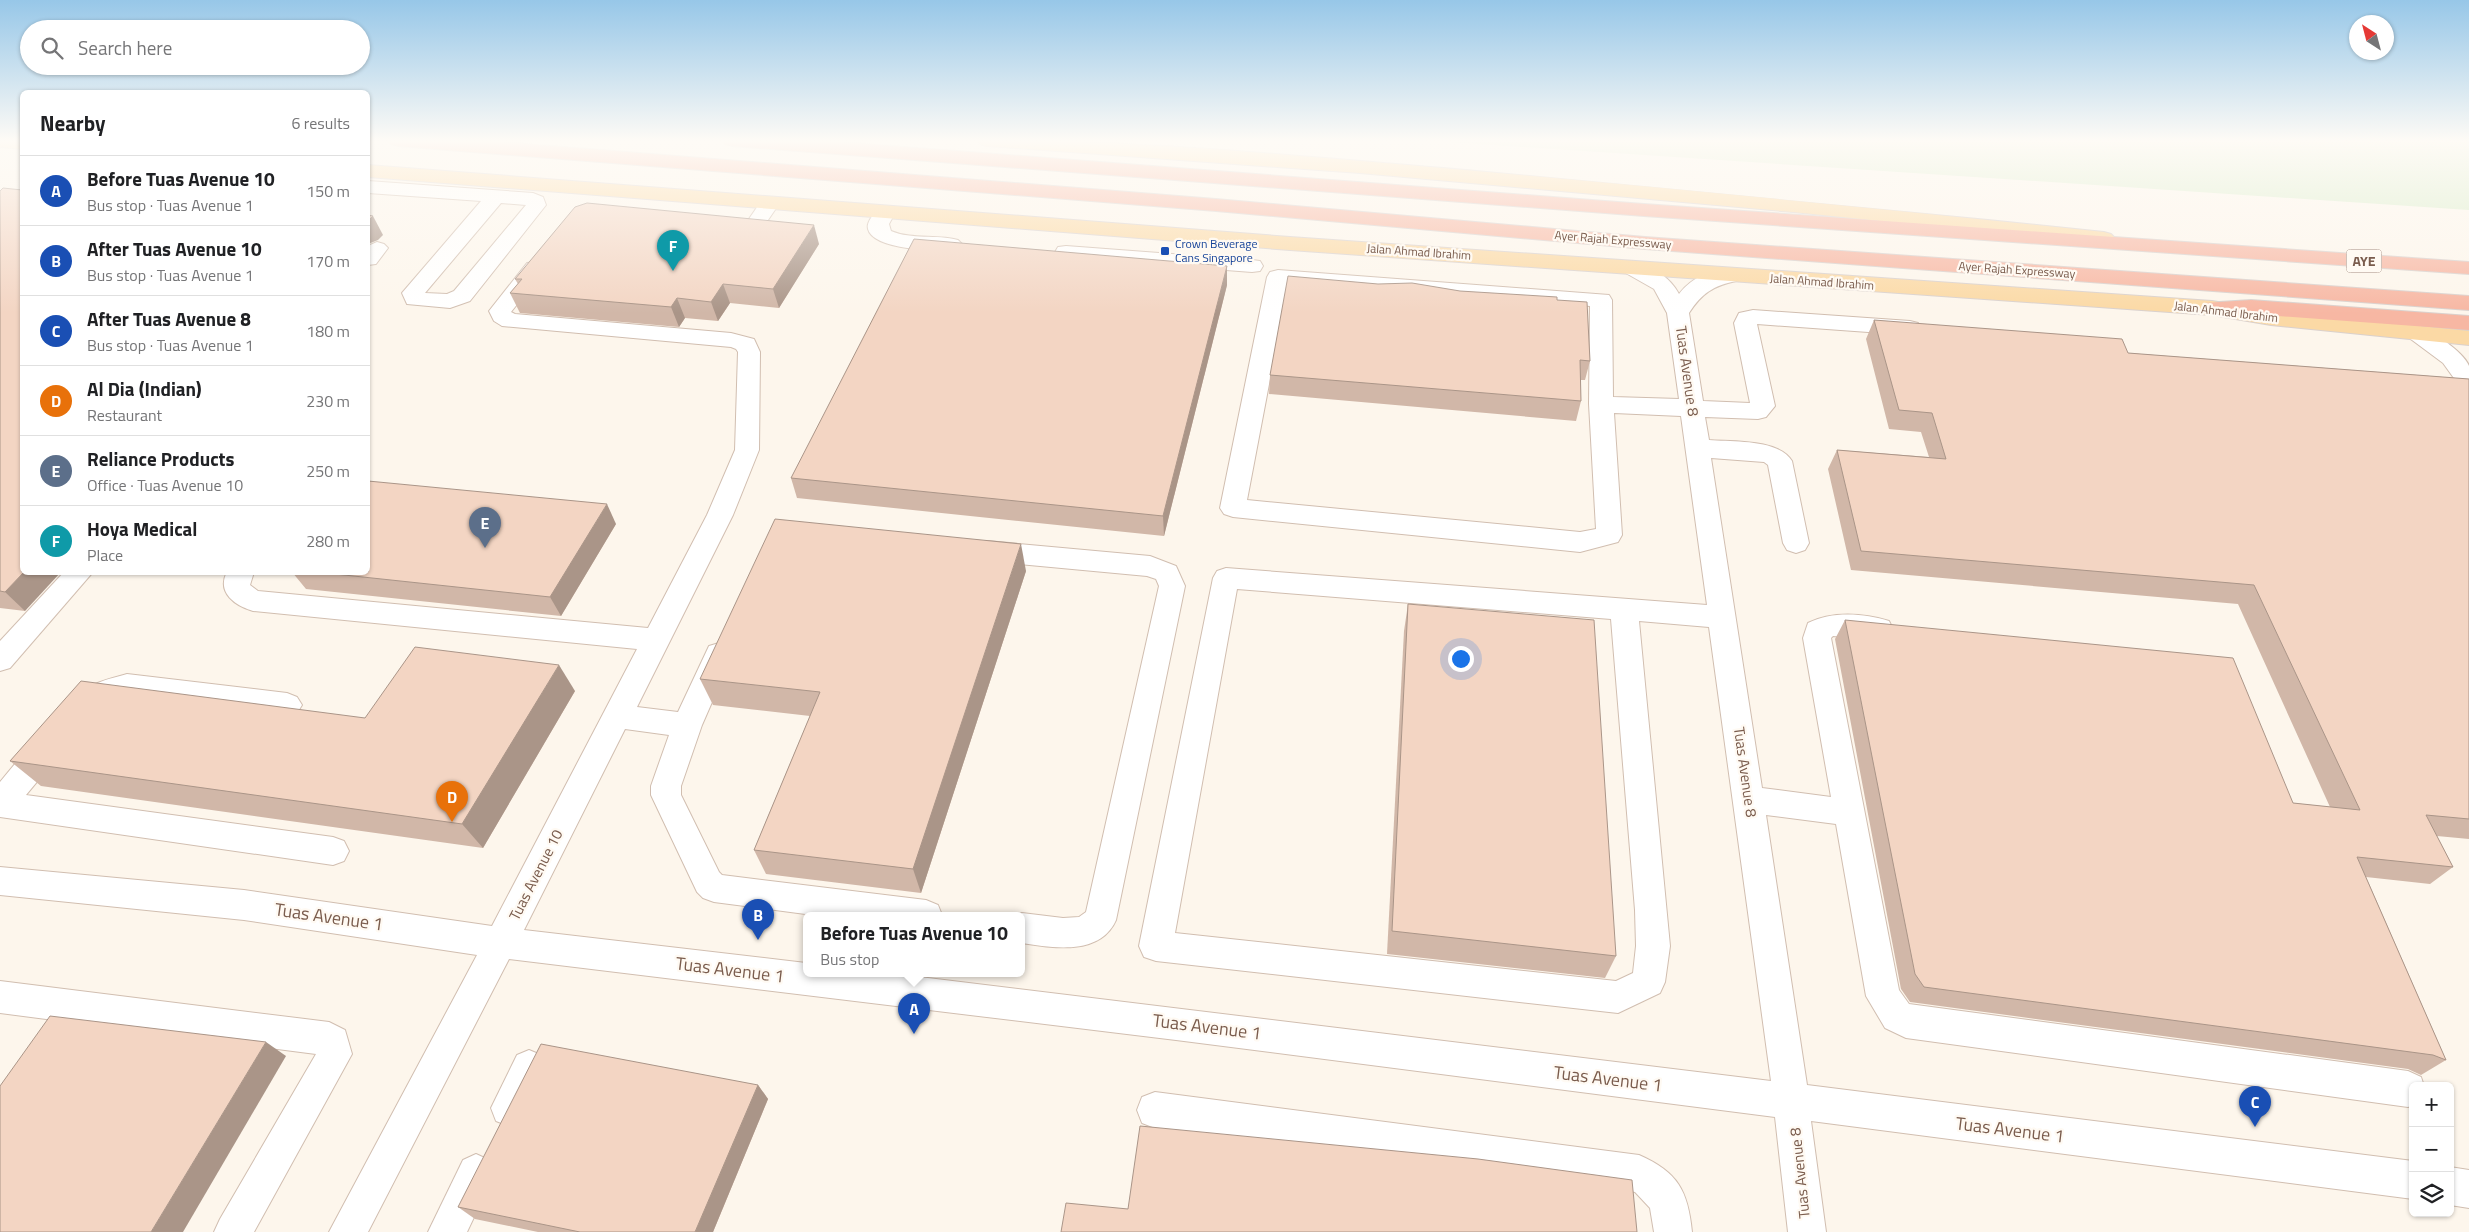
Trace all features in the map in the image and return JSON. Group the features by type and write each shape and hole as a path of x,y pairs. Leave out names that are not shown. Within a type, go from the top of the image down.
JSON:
{"highway":[{"name":"Ayer Rajah Expressway","path":"1124,197 1645,243 2469,303"},
{"name":"AYE","path":"1481,197 2469,268"},
{"path":"2212,308 2251,307 2469,322"}],"main road":[{"name":"Jalan Ahmad Ibrahim","path":"690,197 1632,267 1728,276 2212,308 2271,318 2469,338"},
{"path":"1696,197 2259,254"}],"street":[{"path":"495,197 413,293 414,298 450,301 462,296 536,203 533,199 514,197"},
{"path":"752,230 769,204"},
{"path":"884,213 878,225 879,232 894,240 973,246"},
{"name":"Tuas Avenue 10","path":"355,1231 500,943 720,516 747,450 749,352 746,344 731,340 510,322 502,316 500,311 550,251"},
{"path":"1043,251 1252,266"},
{"name":"Tuas Avenue 8","path":"1632,267 1663,285 1678,312 1792,1102 1807,1232"},
{"name":"Tuas Avenue 8","path":"1678,312 1691,292 1701,283 1710,278 1728,276"},
{"path":"1278,277 1601,300 1601,404 1609,535 1580,542 1233,508 1278,277"},
{"path":"1601,404 1751,413 1761,409 1763,406 1744,322 1747,318 1753,316 1936,330"},
{"path":"2416,332 2452,358 2469,383"},
{"path":"2452,358 2453,353 2469,338"},
{"path":"1698,448 1770,454 1777,457 1780,461 1796,543"},
{"path":"963,549 1150,566 1167,573 1172,586 1100,920 1093,926 1073,934 1025,928"},
{"path":"0,660 10,637 77,575"},
{"path":"239,575 236,587 240,595 253,601 656,640"},
{"path":"1624,610 1651,910 1653,946 1648,982 1618,998 1156,946 1226,578 1722,617"},
{"path":"1908,632 1829,625 1818,631 1816,638 1850,812 1882,996 1897,1016 1906,1021 2408,1089"},
{"path":"728,635 687,725 666,786 666,795 708,882 714,888 902,912"},
{"path":"0,804 76,714 90,701 110,690 127,685 287,705"},
{"path":"617,716 687,725"},
{"path":"1749,800 1850,812"},
{"path":"0,804 333,851"},
{"name":"Tuas Avenue 1","path":"0,881 244,905 500,943 1176,1023 2409,1179"},
{"path":"0,997 328,1039 333,1042 334,1054 233,1232"},
{"path":"446,1232 529,1068"},
{"path":"1155,1110 1639,1174 1651,1179 1661,1189 1670,1206 1673,1232"},
{"path":"2454,1187 2469,1189"}],"green space":[{"path":"2281,197 2469,197 2469,210"}],"building":[{"path":"0,197 20,197 21,575 5,592 0,591"},
{"path":"587,203 814,225 773,289 723,284 711,302 677,298 671,307 510,293 522,279 515,279 575,207"},
{"path":"914,239 1227,266 1163,516 791,478"},
{"path":"1288,276 1378,284 1412,283 1460,291 1557,297 1557,300 1587,302 1590,361 1580,360 1581,401 1270,375"},
{"path":"1874,320 2122,339 2128,353 2469,379 2469,819 2426,815 2453,867 2357,857 2446,1060 2433,1055 1924,987 1915,974 1845,620 2233,658 2293,803 2360,810 2254,585 1861,551 1837,450 1946,459 1932,413 1899,410"},
{"path":"370,481 607,504 550,597 344,575 370,575"},
{"path":"775,519 1021,544 913,869 754,850 820,692 700,679"},
{"path":"1408,604 1594,620 1616,956 1392,931"},
{"path":"415,647 559,665 462,824 10,761 81,681 365,718"},
{"path":"50,1016 266,1042 151,1232 0,1232 0,1086"},
{"path":"541,1044 758,1085 695,1232 580,1232 458,1207"},
{"path":"1140,1126 1478,1159 1632,1180 1637,1232 1061,1232 1066,1203 1128,1209"}],"place":[{"name":"Crown Beverage Cans Singapore","path":"1165,251"},
{"name":"Hoya Medical","path":"673,271"},
{"name":"Reliance Products","path":"485,548"},
{"name":"Al Dia (Indian)","path":"452,822"},
{"name":"After Tuas Avenue 10","path":"758,940"},
{"name":"Before Tuas Avenue 10","path":"914,1034"},
{"name":"After Tuas Avenue 8","path":"2255,1127"}]}
